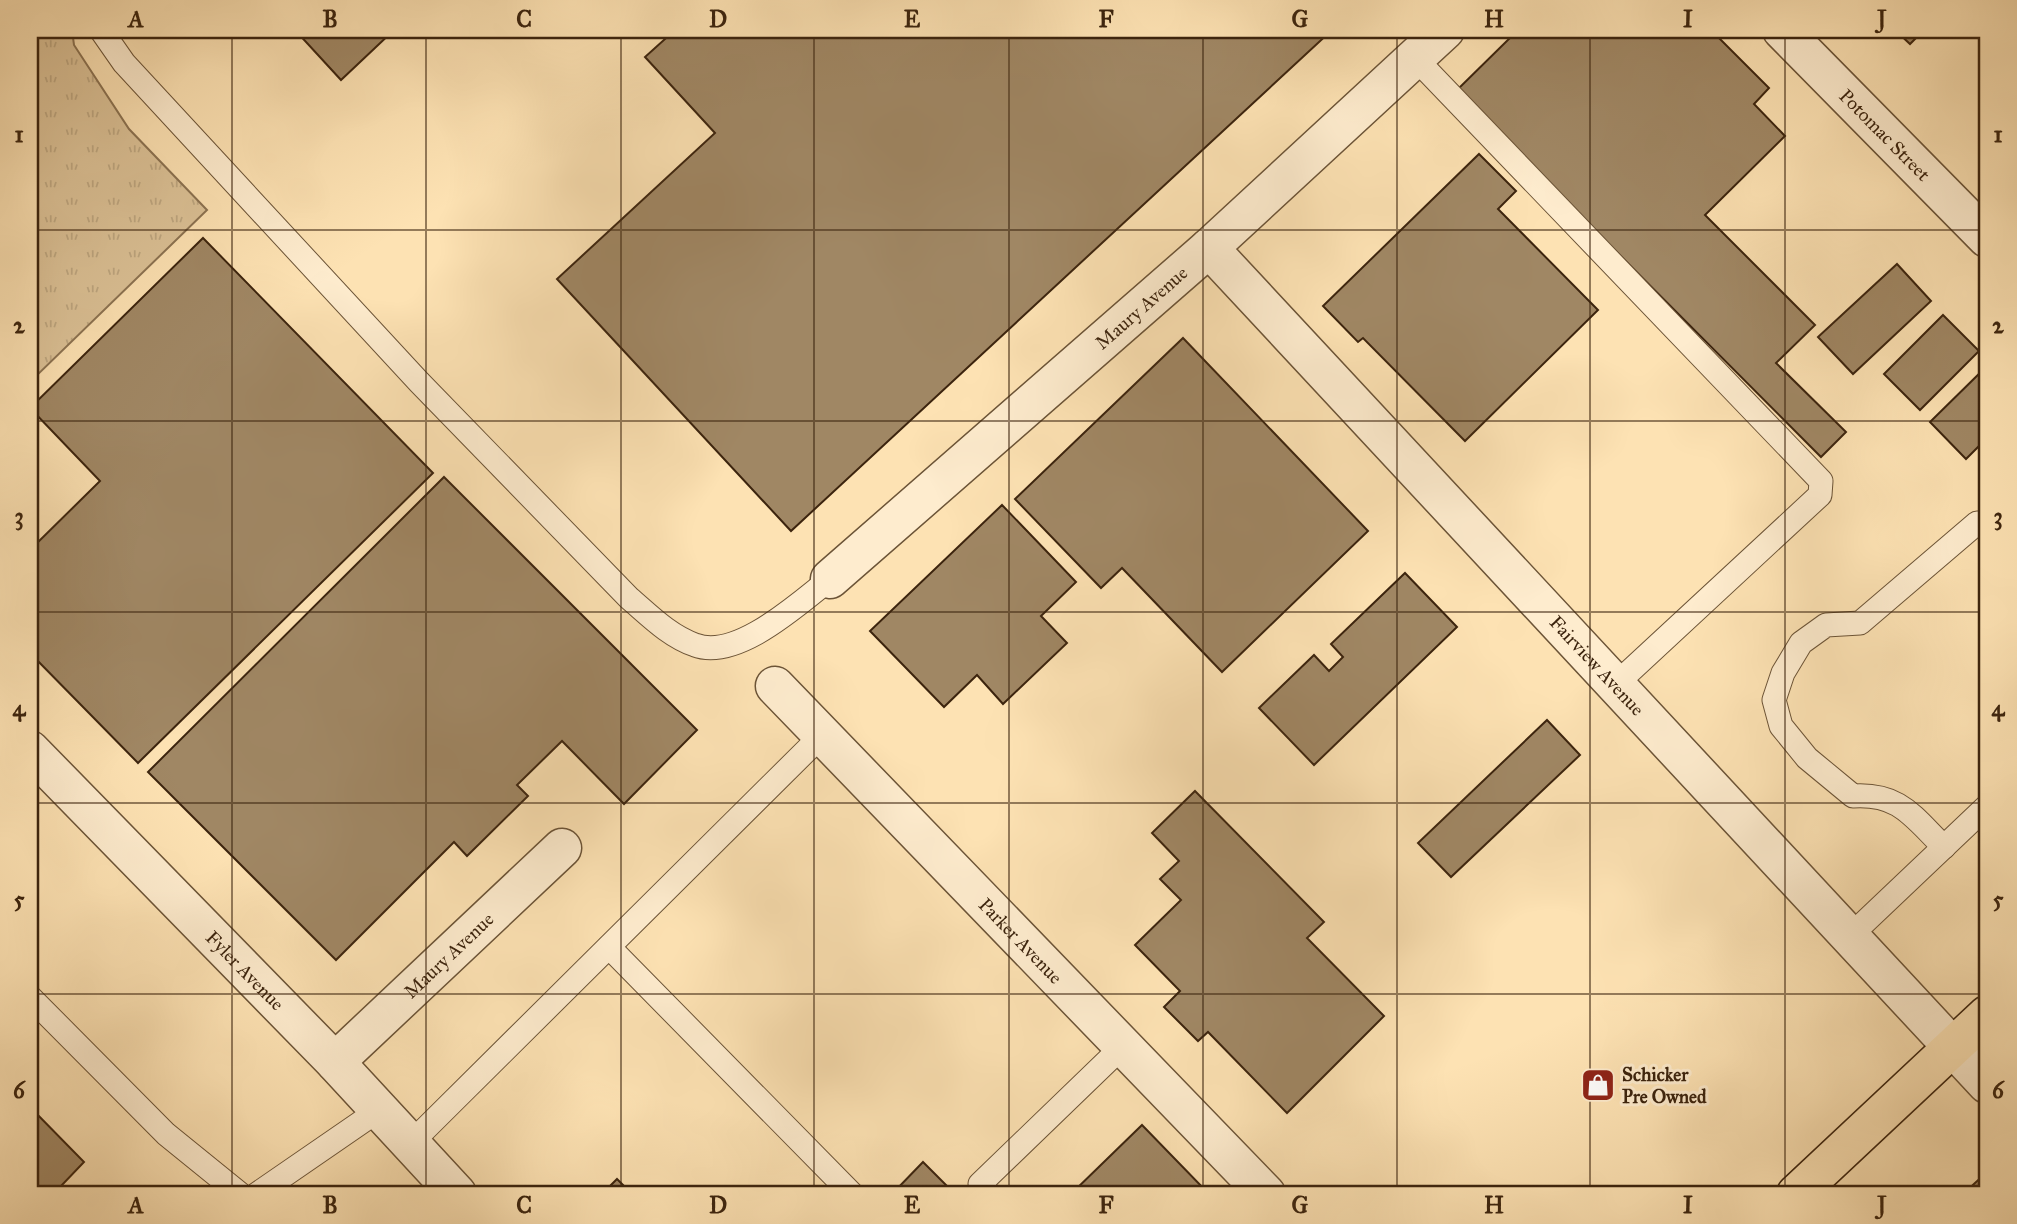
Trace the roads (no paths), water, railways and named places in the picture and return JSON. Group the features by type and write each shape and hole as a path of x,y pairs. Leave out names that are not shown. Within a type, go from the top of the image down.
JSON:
{"main road":[{"path":"1796,1194 1987,1016"}],"street":[{"name":"Maury Avenue","path":"830,579 1209,248 1445,30"},
{"name":"Potomac Street","path":"1782,30 1987,238"},
{"name":"Fairview Avenue","path":"1209,248 1987,1084"},
{"name":"Parker Avenue","path":"775,687 1266,1194"},
{"name":"Fyler Avenue","path":"30,750 335,1062 457,1194"},
{"name":"Maury Avenue","path":"335,1062 562,848"}],"lane":[{"path":"101,30 124,63 419,382 629,598 667,631 696,646 724,647 764,628 830,579"},
{"path":"1415,58 1821,481 1820,495 1615,685"},
{"path":"1944,847 1889,798 1875,794 1853,796 1807,758 1781,726 1774,700 1783,673 1801,643 1826,625 1860,623 1977,523 1987,523"},
{"path":"410,1144 822,735"},
{"path":"1849,937 1987,806"},
{"path":"609,947 852,1194"},
{"path":"30,998 166,1134 240,1194"},
{"path":"989,1194 980,1184 1123,1046"},
{"path":"257,1194 379,1110"}],"place":[{"name":"Schicker Pre Owned","path":"1598,1085"}]}
